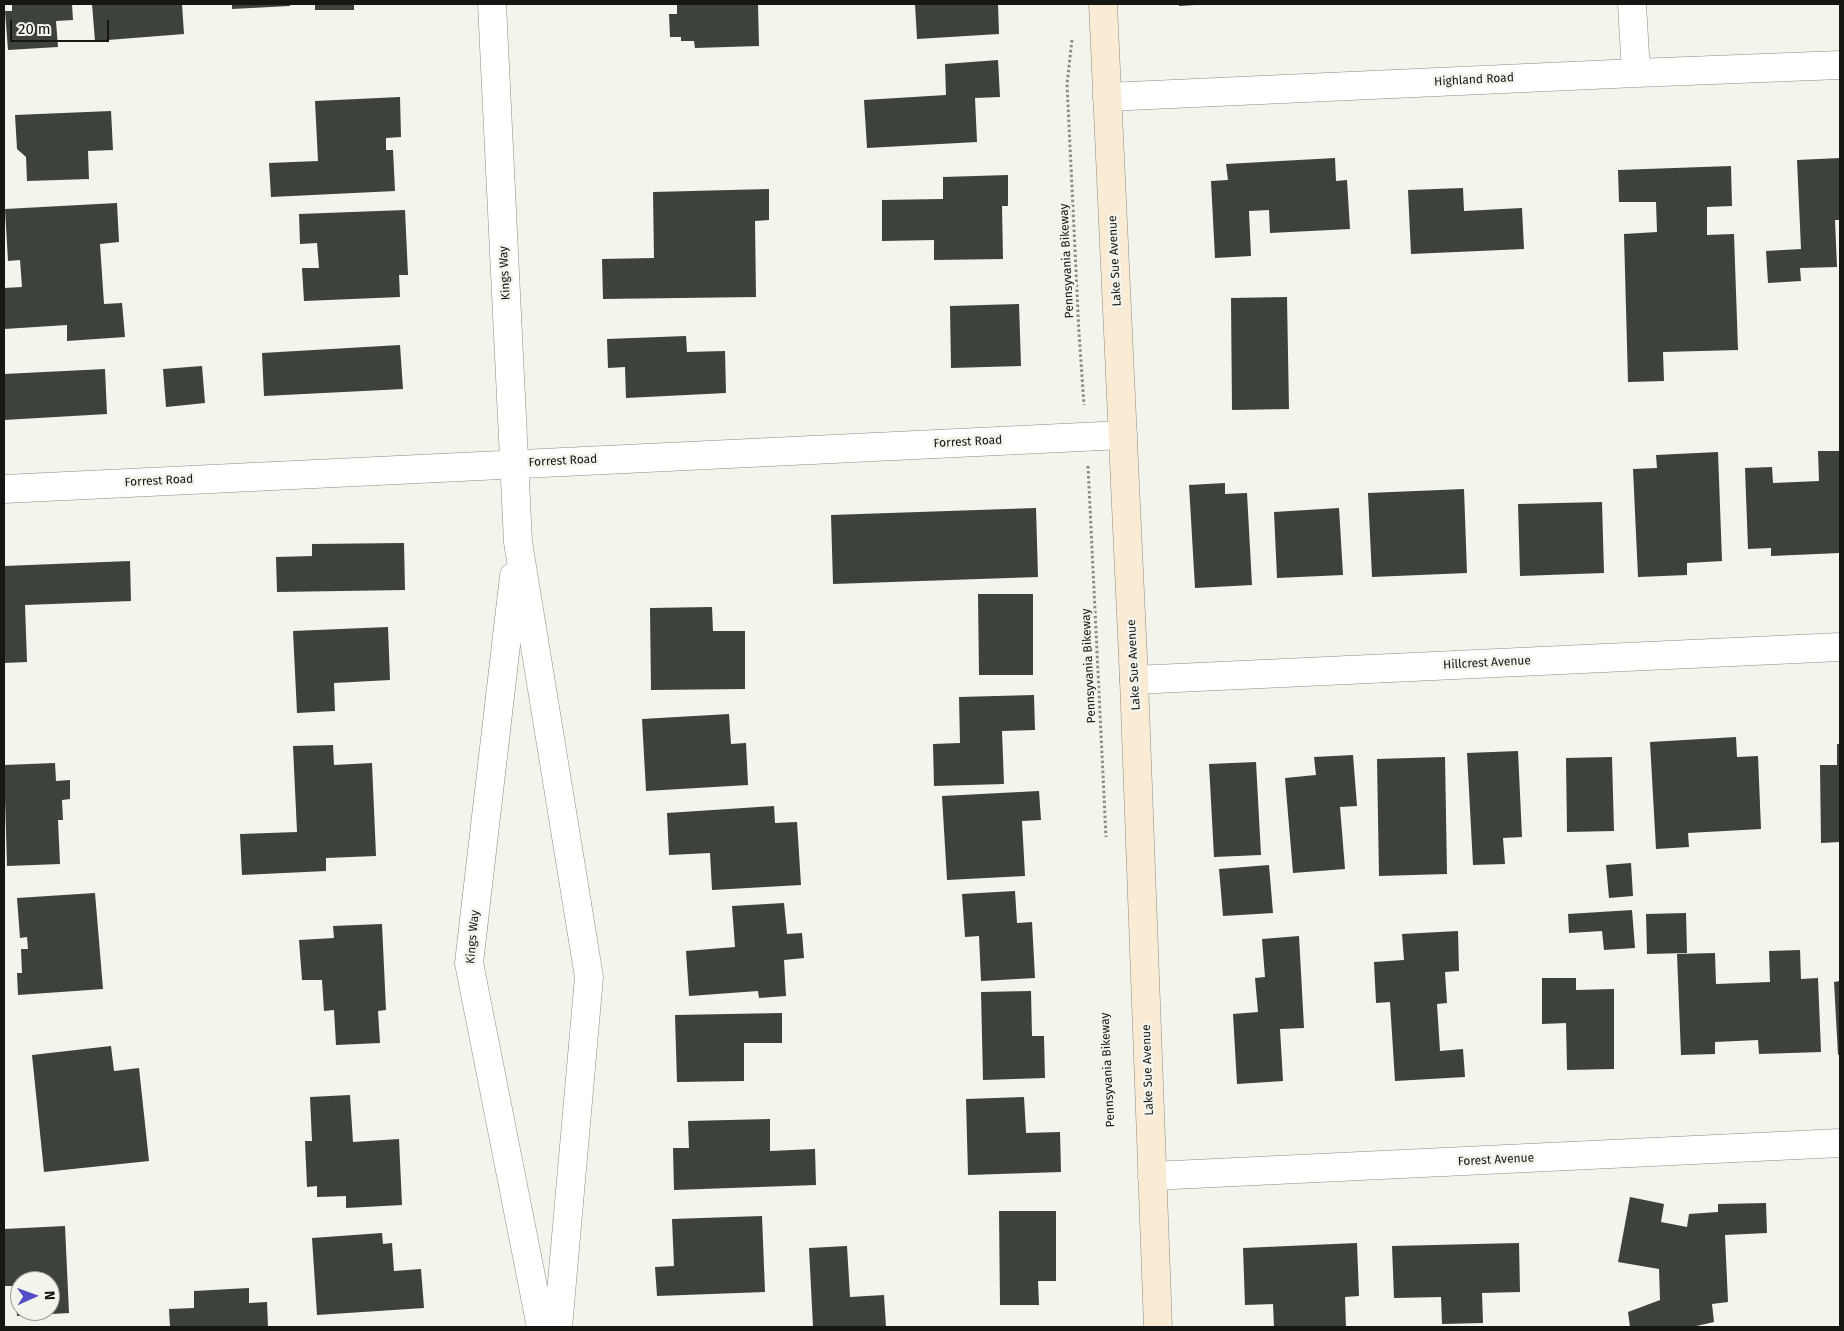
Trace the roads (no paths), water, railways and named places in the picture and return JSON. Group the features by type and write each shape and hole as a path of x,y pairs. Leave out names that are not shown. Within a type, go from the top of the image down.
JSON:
{"street":[{"name":"Kings Way","path":"492,4 518,542 589,977 558,1327"},
{"name":"Lake Sue Avenue","path":"1103,4 1134,680 1158,1327"},
{"path":"1632,4 1636,73"},
{"name":"Highland Road","path":"1107,97 1840,65"},
{"name":"Forrest Road","path":"4,489 1123,435"},
{"name":"Kings Way","path":"518,542 469,963 540,1327"},
{"name":"Hillcrest Avenue","path":"1134,680 1840,647"},
{"name":"Forest Avenue","path":"1152,1176 1840,1143"}]}
